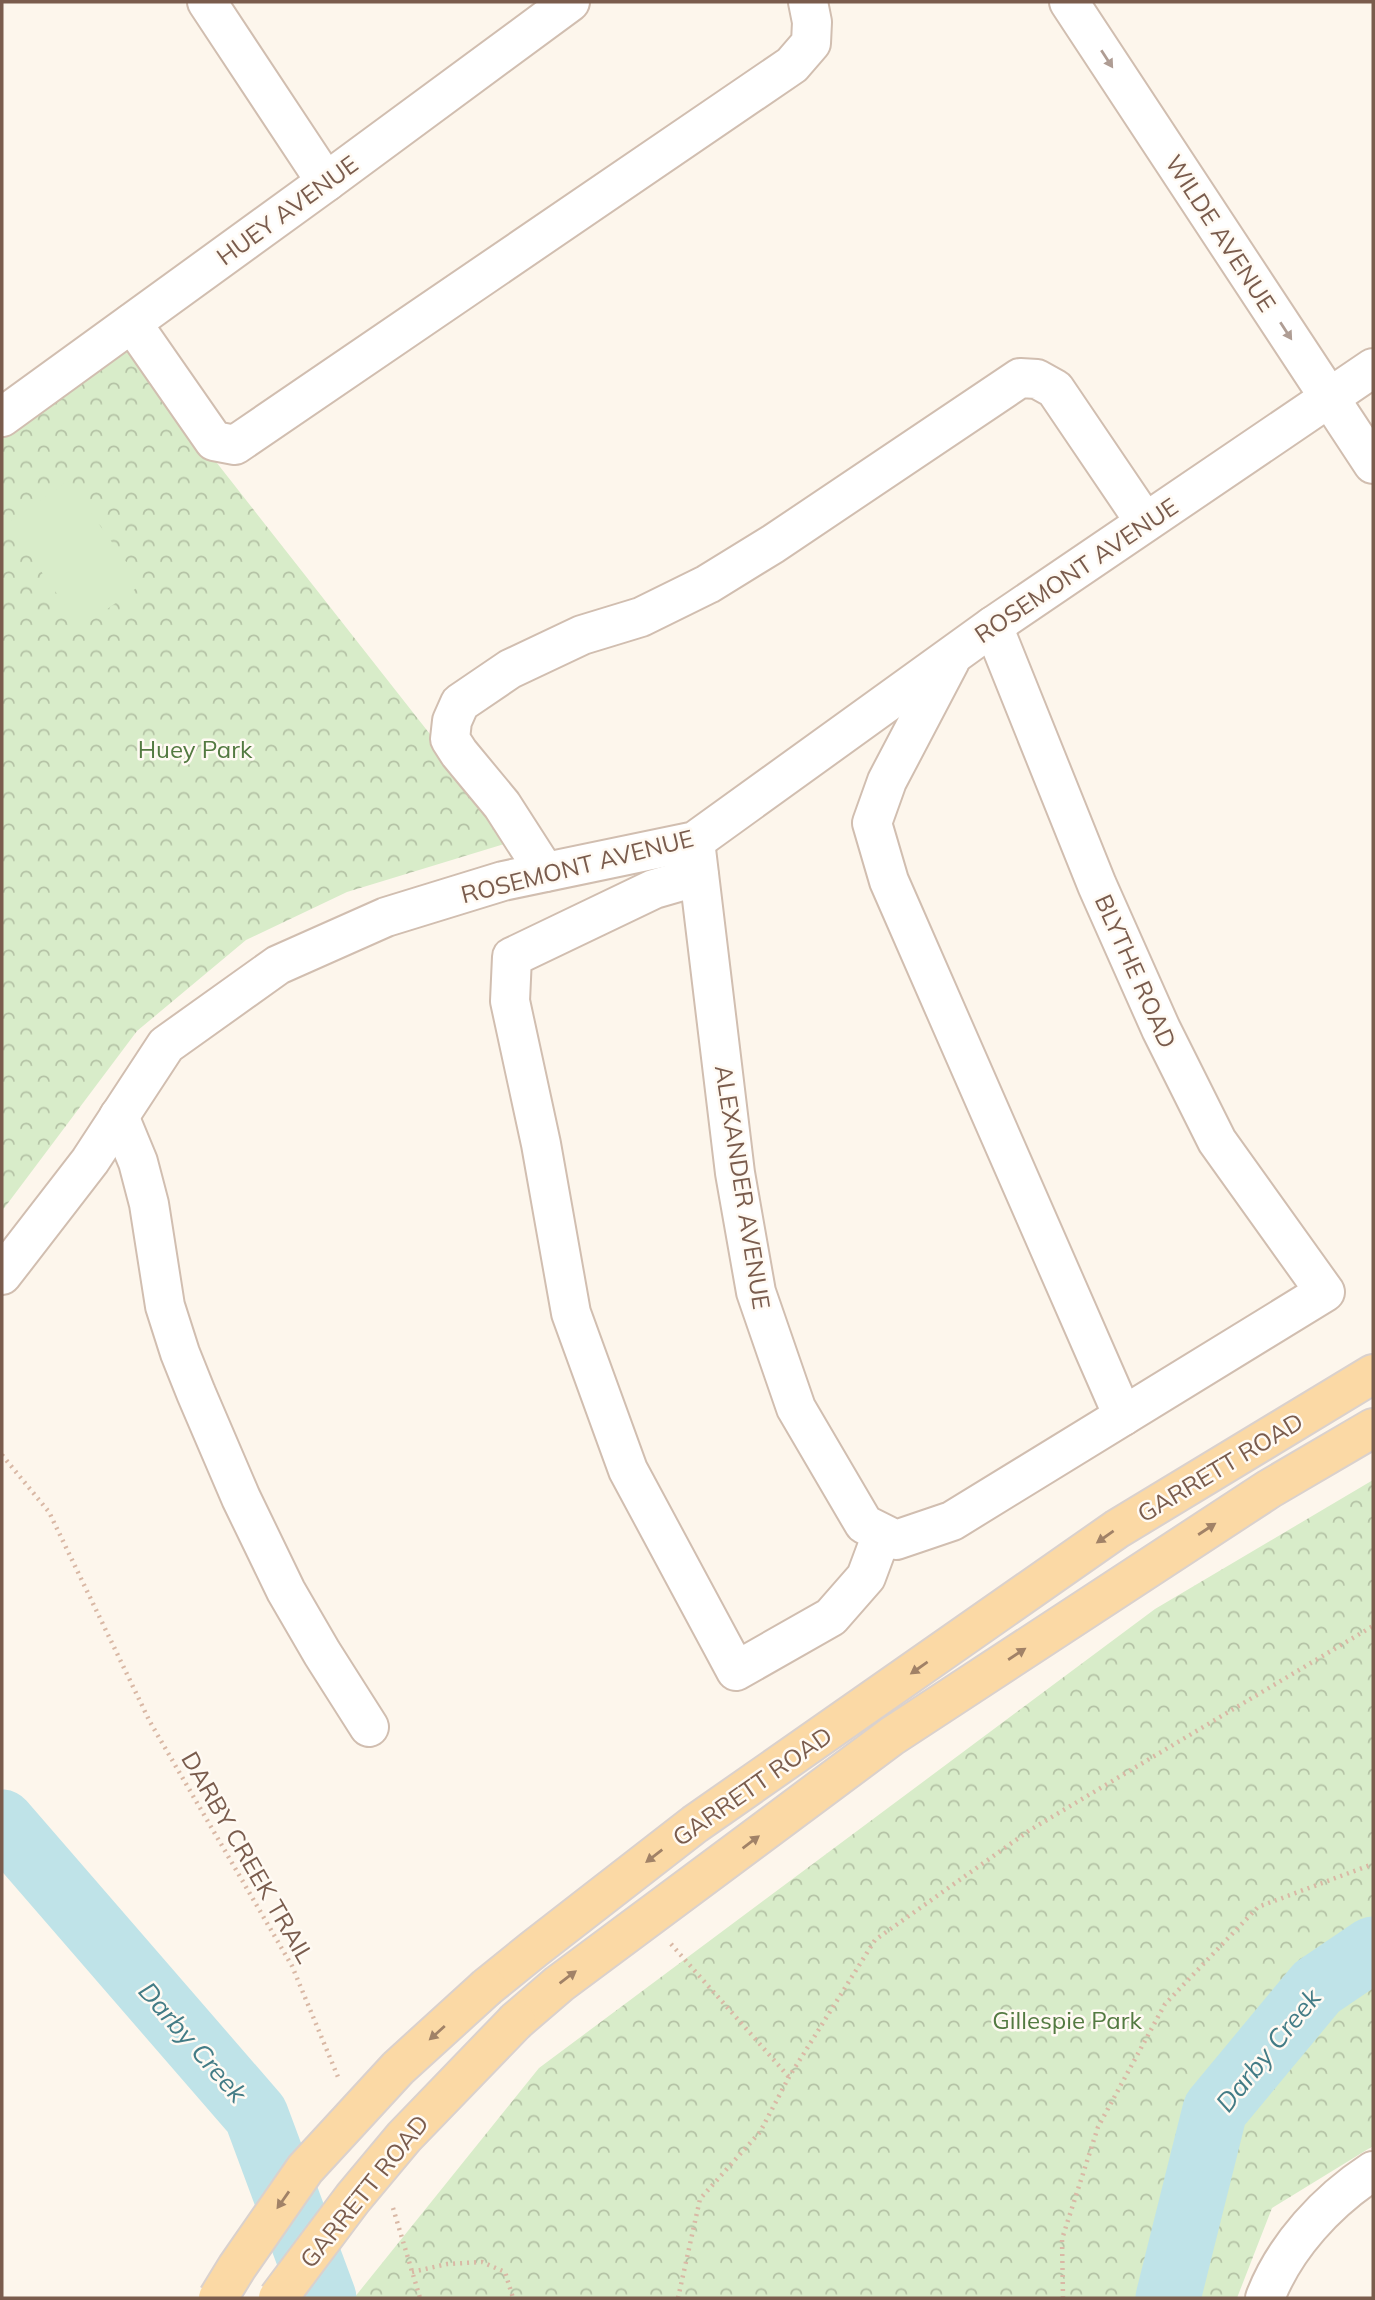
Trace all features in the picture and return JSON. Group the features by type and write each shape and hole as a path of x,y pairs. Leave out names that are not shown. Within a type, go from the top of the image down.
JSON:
{"main road":[{"name":"GARRETT ROAD","path":"218,2298 304,2169 398,2068 487,1987 534,1949 695,1824 1117,1529 1373,1374"},
{"name":"GARRETT ROAD","path":"278,2298 353,2198 404,2137 516,2021 559,1984 892,1736 1269,1489 1373,1428"}],"street":[{"path":"207,2 327,182"},
{"name":"HUEY AVENUE","path":"2,417 570,2"},
{"path":"132,323 214,441 235,445 792,65 811,43 812,22 808,2"},
{"name":"WILDE AVENUE","path":"1069,2 1373,464"},
{"name":"ROSEMONT AVENUE","path":"2,1275 89,1161 166,1045 278,965 386,917 503,881 545,872 697,859 992,626 1373,368"},
{"path":"545,872 502,806 450,739 452,721 460,704 510,669 582,635 641,617 708,584 773,544 1020,378 1037,379 1055,389 1145,522"},
{"name":"BLYTHE ROAD","path":"992,626 1097,885 1161,1029 1217,1141 1325,1292 1123,1416"},
{"path":"697,859 654,889 512,957 510,1001 541,1144 571,1312 628,1470 736,1671 831,1617 866,1577 882,1534 896,1540 952,1521 1123,1416 889,881 872,823 887,780 955,653"},
{"name":"ALEXANDER AVENUE","path":"697,859 736,1173 755,1292 796,1408 864,1524 882,1534"},
{"path":"119,1116 138,1162 149,1204 165,1306 196,1393 241,1498 286,1591 369,1727"},
{"path":"1265,2298 1285,2257 1309,2227 1355,2183 1373,2171"}],"path":[{"name":"DARBY CREEK TRAIL","path":"2,1455 49,1512 150,1722 292,1966 339,2078"},
{"path":"678,2298 700,2199 760,2132 789,2077 875,1940 1030,1830 1373,1626"},
{"path":"1063,2298 1062,2239 1098,2127 1165,2004 1258,1907 1373,1864"},
{"path":"648,1918 789,2077"},
{"path":"390,2202 420,2298"},
{"path":"412,2272 447,2264 482,2262 505,2272 513,2298"}],"green space":[{"name":"Huey Park","path":"125,346 514,841 347,892 246,940 137,1031 2,1211 2,433"},
{"path":"68,481 142,584 81,628 7,523"},
{"name":"Gillespie Park","path":"1373,1480 1373,2146 1272,2208 1237,2298 354,2298 539,2068 1155,1609"}],"waterway":[{"name":"Darby Creek","path":"2,1822 256,2115 324,2298"},
{"name":"Darby Creek","path":"1168,2298 1215,2110 1317,1987 1373,1949"}]}
